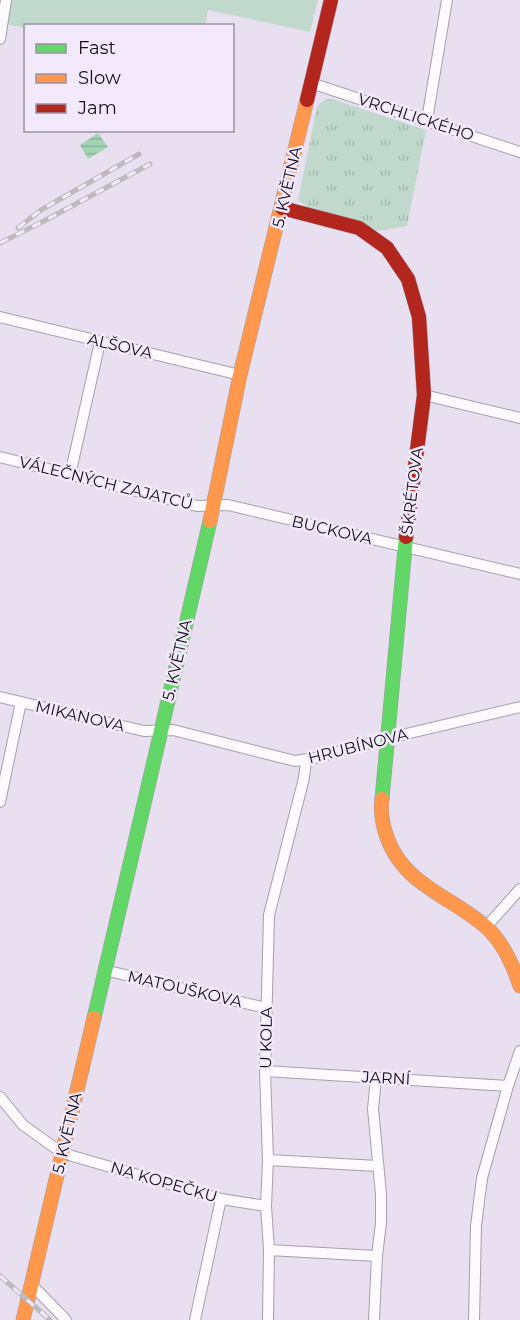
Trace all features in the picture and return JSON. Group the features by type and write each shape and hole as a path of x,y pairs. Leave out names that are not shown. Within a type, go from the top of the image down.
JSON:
{"street":[{"path":"0,39 6,0"},
{"name":"5. KVĚTNA","path":"23,1320 44,1239 104,970 213,507 240,375 331,0"},
{"path":"427,120 447,0"},
{"name":"VRCHLICKÉHO","path":"311,83 520,152"},
{"name":"ŠKRÉTOVA","path":"282,208 359,228 387,248 408,279 419,318 424,395 405,547 381,807 383,827 393,853 414,878 486,927"},
{"name":"ALŠOVA","path":"0,317 240,375"},
{"path":"70,475 100,342"},
{"path":"424,395 520,418"},
{"name":"VÁLEČNÝCH ZAJATCŮ","path":"0,457 197,506 213,507"},
{"name":"BUCKOVA","path":"213,507 228,505 520,574"},
{"name":"MIKANOVA","path":"0,697 144,731 161,730"},
{"path":"0,802 21,702"},
{"name":"HRUBÍNOVA","path":"161,730 173,730 295,761 306,761 389,738 520,707"},
{"name":"U KOLA","path":"268,1320 269,1250 266,1206 268,1160 265,1071 269,915 304,778 306,761"},
{"path":"520,889 486,927 512,963 520,986"},
{"name":"MATOUŠKOVA","path":"104,970 266,1008"},
{"path":"474,1320 476,1226 482,1178 520,1051"},
{"name":"JARNÍ","path":"265,1071 508,1086"},
{"path":"374,1320 381,1223 373,1109 376,1078"},
{"name":"NA KOPEČKU","path":"0,1097 23,1125 62,1153 221,1199 266,1206"},
{"path":"268,1160 378,1166"},
{"path":"195,1320 221,1199"},
{"path":"269,1250 377,1256"},
{"path":"31,1284 66,1320"}],"green space":[{"path":"11,0 318,0 310,32 208,10 205,24 24,24 24,28 5,24"},
{"path":"327,99 426,130 407,226 378,231 310,209 298,200 317,107"}],"shaded area":[{"path":"98,133 108,147 88,159 80,145"}],"railway":[{"path":"18,228 41,210 139,154"},
{"path":"0,243 150,164"},
{"path":"0,1276 50,1320"}],"traffic: fast":[{"path":"94,1018 210,521"},
{"path":"382,799 406,537"}],"traffic: slow":[{"path":"210,521 240,375 307,100"},
{"path":"382,799 383,825 396,855 418,879 473,916 492,933 507,954 520,986"},
{"path":"23,1320 94,1018"}],"traffic: jam":[{"path":"307,100 331,0"},
{"path":"282,208 359,228 387,248 408,279 419,317 424,395 406,537"}]}
